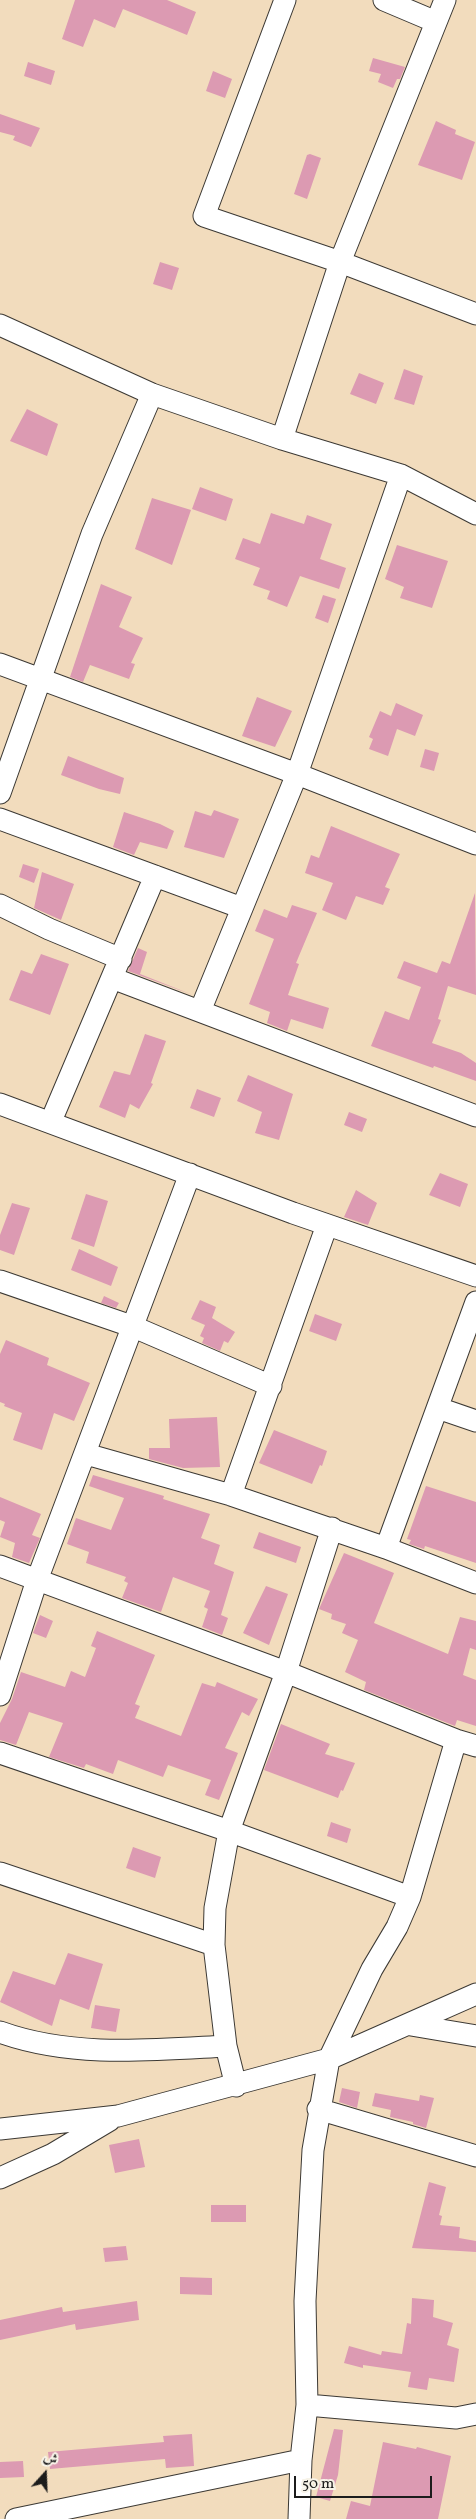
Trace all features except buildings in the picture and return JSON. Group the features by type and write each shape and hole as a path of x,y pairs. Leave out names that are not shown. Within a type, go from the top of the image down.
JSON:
{"street":[{"path":"285,0 204,216 340,262 476,314"},
{"path":"384,0 436,22"},
{"path":"282,439 340,262 444,0"},
{"path":"0,325 152,394 282,439 401,475 476,514"},
{"path":"0,793 92,534 152,394"},
{"path":"200,1011 297,774 401,475"},
{"path":"0,664 297,774 476,844"},
{"path":"0,819 242,908"},
{"path":"51,1121 155,876"},
{"path":"0,905 49,929 121,959"},
{"path":"112,978 476,1116"},
{"path":"0,1104 51,1121 327,1225 476,1276"},
{"path":"0,1695 37,1580 134,1327 190,1174"},
{"path":"231,1495 327,1225"},
{"path":"0,1281 134,1327 271,1386"},
{"path":"386,1548 476,1302"},
{"path":"438,1408 476,1421"},
{"path":"86,1454 231,1495 332,1528 476,1583"},
{"path":"236,2086 226,2046 214,1945 216,1908 228,1831 286,1672 332,1528"},
{"path":"0,1566 286,1672 456,1740 476,1746"},
{"path":"299,2519 301,2460 307,2405 305,2301 313,2150 318,2110 329,2060 372,1969 398,1927 410,1896 456,1740"},
{"path":"0,1753 410,1896"},
{"path":"0,1873 214,1945"},
{"path":"0,2129 118,2116 329,2060 411,2025 476,1994"},
{"path":"411,2025 476,2036"},
{"path":"0,2032 40,2045 72,2048 142,2051 226,2046"},
{"path":"318,2110 476,2156"},
{"path":"0,2178 53,2154 118,2116"},
{"path":"307,2405 456,2418 476,2414"},
{"path":"16,2519 91,2512 301,2460"}]}
